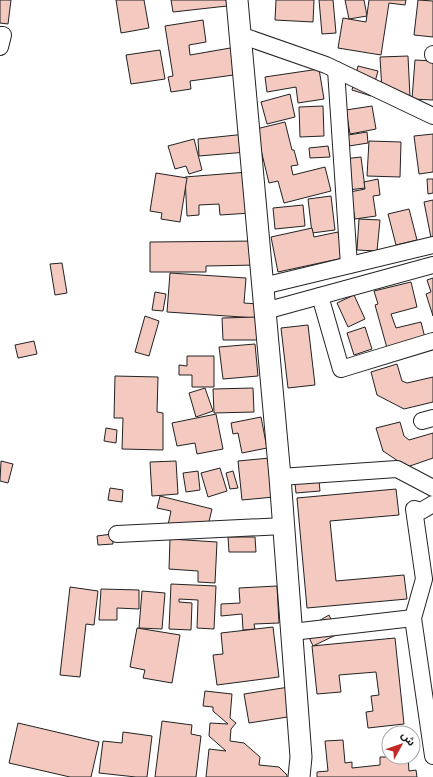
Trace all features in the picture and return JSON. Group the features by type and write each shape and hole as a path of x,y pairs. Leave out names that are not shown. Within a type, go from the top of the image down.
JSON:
{"street":[{"path":"237,0 284,526 301,757 299,777"},
{"path":"0,35 3,35 0,47"},
{"path":"240,35 336,70 433,116"},
{"path":"336,70 349,265"},
{"path":"263,286 433,245"},
{"path":"265,311 433,265"},
{"path":"320,296 341,369 433,340"},
{"path":"280,476 397,469 433,488"},
{"path":"433,504 421,511 414,509 424,579 413,618 433,756"},
{"path":"117,534 284,526"},
{"path":"292,632 413,618"}],"building":[{"path":"0,0 11,0 8,24 0,23"},
{"path":"116,0 144,0 149,28 121,33"},
{"path":"171,0 226,0 227,6 173,12"},
{"path":"276,0 314,0 313,22 275,20"},
{"path":"319,0 333,0 336,33 322,34"},
{"path":"345,0 364,0 367,16 349,19"},
{"path":"369,0 406,0 405,5 389,3 381,55 338,48 343,18 366,22"},
{"path":"418,0 433,1 433,37 414,35"},
{"path":"203,20 206,42 189,45 190,55 236,47 241,74 190,81 191,89 171,92 168,77 173,76 165,26"},
{"path":"160,50 165,79 131,84 126,55"},
{"path":"408,56 410,97 382,91 380,57"},
{"path":"415,60 433,61 433,100 412,99"},
{"path":"358,66 378,71 371,96 352,90"},
{"path":"319,69 324,99 298,103 296,87 267,92 265,77"},
{"path":"290,94 295,117 267,124 261,102"},
{"path":"323,106 324,136 300,137 299,107"},
{"path":"372,106 376,129 350,134 346,110"},
{"path":"285,122 292,150 294,150 298,165 291,166 293,175 325,167 331,191 284,203 278,181 269,183 256,129"},
{"path":"367,132 368,143 349,146 348,135"},
{"path":"246,134 247,152 199,156 198,139"},
{"path":"433,134 433,172 419,174 414,136"},
{"path":"194,139 202,170 189,174 186,166 175,169 168,146"},
{"path":"369,141 401,142 400,177 367,176"},
{"path":"328,146 330,157 310,158 309,148"},
{"path":"361,157 365,188 339,191 335,160"},
{"path":"248,172 251,213 220,215 219,204 199,205 199,215 187,216 185,177"},
{"path":"156,173 187,178 180,222 161,219 162,213 150,211"},
{"path":"378,179 380,195 373,196 376,216 355,219 350,192 365,189 364,182"},
{"path":"427,179 433,179 433,193 428,194"},
{"path":"331,196 335,230 312,233 308,199"},
{"path":"433,200 433,243 432,243 424,202"},
{"path":"303,205 305,226 275,229 273,208"},
{"path":"409,209 417,240 396,245 388,214"},
{"path":"359,219 380,220 377,251 357,250"},
{"path":"312,228 314,237 338,232 343,258 278,272 271,237"},
{"path":"258,241 258,265 206,266 206,272 150,272 150,242"},
{"path":"62,263 67,293 55,295 50,264"},
{"path":"170,273 246,278 244,303 258,304 257,318 167,312"},
{"path":"433,278 433,316 426,294 431,292 427,280"},
{"path":"411,282 417,307 391,314 396,328 421,322 425,338 387,348 375,305 378,304 374,291"},
{"path":"155,292 166,294 163,311 152,310"},
{"path":"354,295 365,319 348,327 337,303"},
{"path":"145,316 159,321 149,356 135,352"},
{"path":"258,317 258,340 223,340 222,318"},
{"path":"308,325 315,385 288,388 281,328"},
{"path":"365,327 372,349 354,355 347,333"},
{"path":"34,341 37,354 18,358 15,345"},
{"path":"255,344 258,376 223,379 219,347"},
{"path":"187,356 214,356 214,387 192,387 192,375 179,375 179,365 187,366"},
{"path":"397,364 402,381 407,383 433,377 433,402 404,409 377,395 371,372"},
{"path":"115,376 158,377 157,412 163,413 163,450 122,449 123,418 114,418"},
{"path":"205,388 213,411 196,417 189,393"},
{"path":"253,388 254,412 214,413 213,389"},
{"path":"216,414 223,449 197,454 195,443 177,446 172,423"},
{"path":"261,417 267,448 242,453 238,433 233,434 231,423"},
{"path":"400,422 404,436 409,440 433,433 433,458 407,467 383,451 376,428"},
{"path":"106,428 117,430 116,443 104,441"},
{"path":"270,458 274,497 242,500 238,461"},
{"path":"1,461 13,464 8,483 0,481"},
{"path":"176,461 178,494 152,496 150,462"},
{"path":"220,468 227,491 208,497 201,473"},
{"path":"198,471 200,490 186,492 183,473"},
{"path":"233,471 238,488 230,489 226,473"},
{"path":"318,471 320,491 296,493 294,473"},
{"path":"110,488 123,490 122,502 108,500"},
{"path":"396,489 399,515 330,521 336,581 404,575 407,599 307,608 297,498"},
{"path":"160,496 212,509 206,534 168,525 171,511 157,508"},
{"path":"112,534 113,544 98,545 97,536"},
{"path":"228,537 255,537 256,552 229,552"},
{"path":"170,539 217,542 215,583 198,582 198,571 169,569"},
{"path":"171,584 216,586 214,629 197,628 198,600 179,599 179,602 192,603 191,630 169,629"},
{"path":"277,586 279,623 254,624 255,629 243,630 242,614 221,616 221,604 240,603 239,588"},
{"path":"70,587 98,591 94,625 86,624 80,677 60,675"},
{"path":"101,589 139,590 139,609 117,608 117,620 99,620"},
{"path":"142,591 165,593 162,629 139,628"},
{"path":"329,615 338,634 313,646 307,633 317,622"},
{"path":"273,627 279,677 217,685 213,655 223,654 221,633"},
{"path":"137,628 180,635 172,683 143,678 145,670 130,667"},
{"path":"395,638 404,724 381,725 381,727 368,728 366,712 373,711 371,696 379,695 376,672 339,675 341,692 317,694 312,646"},
{"path":"289,687 294,716 249,723 244,694"},
{"path":"205,691 232,694 230,718 236,723 231,729 230,741 244,743 260,757 259,765 279,767 287,775 287,777 206,777 209,749 226,751 209,736 210,723 228,724 213,711 213,707 203,706"},
{"path":"162,721 192,725 191,734 201,736 196,777 155,777"},
{"path":"18,723 99,742 91,777 70,777 9,763"},
{"path":"123,732 152,736 147,777 99,773 103,741 122,743"},
{"path":"343,740 345,763 352,762 352,768 380,765 381,757 381,765 409,765 409,771 416,770 417,777 317,777 317,772 328,771 325,741"}]}
